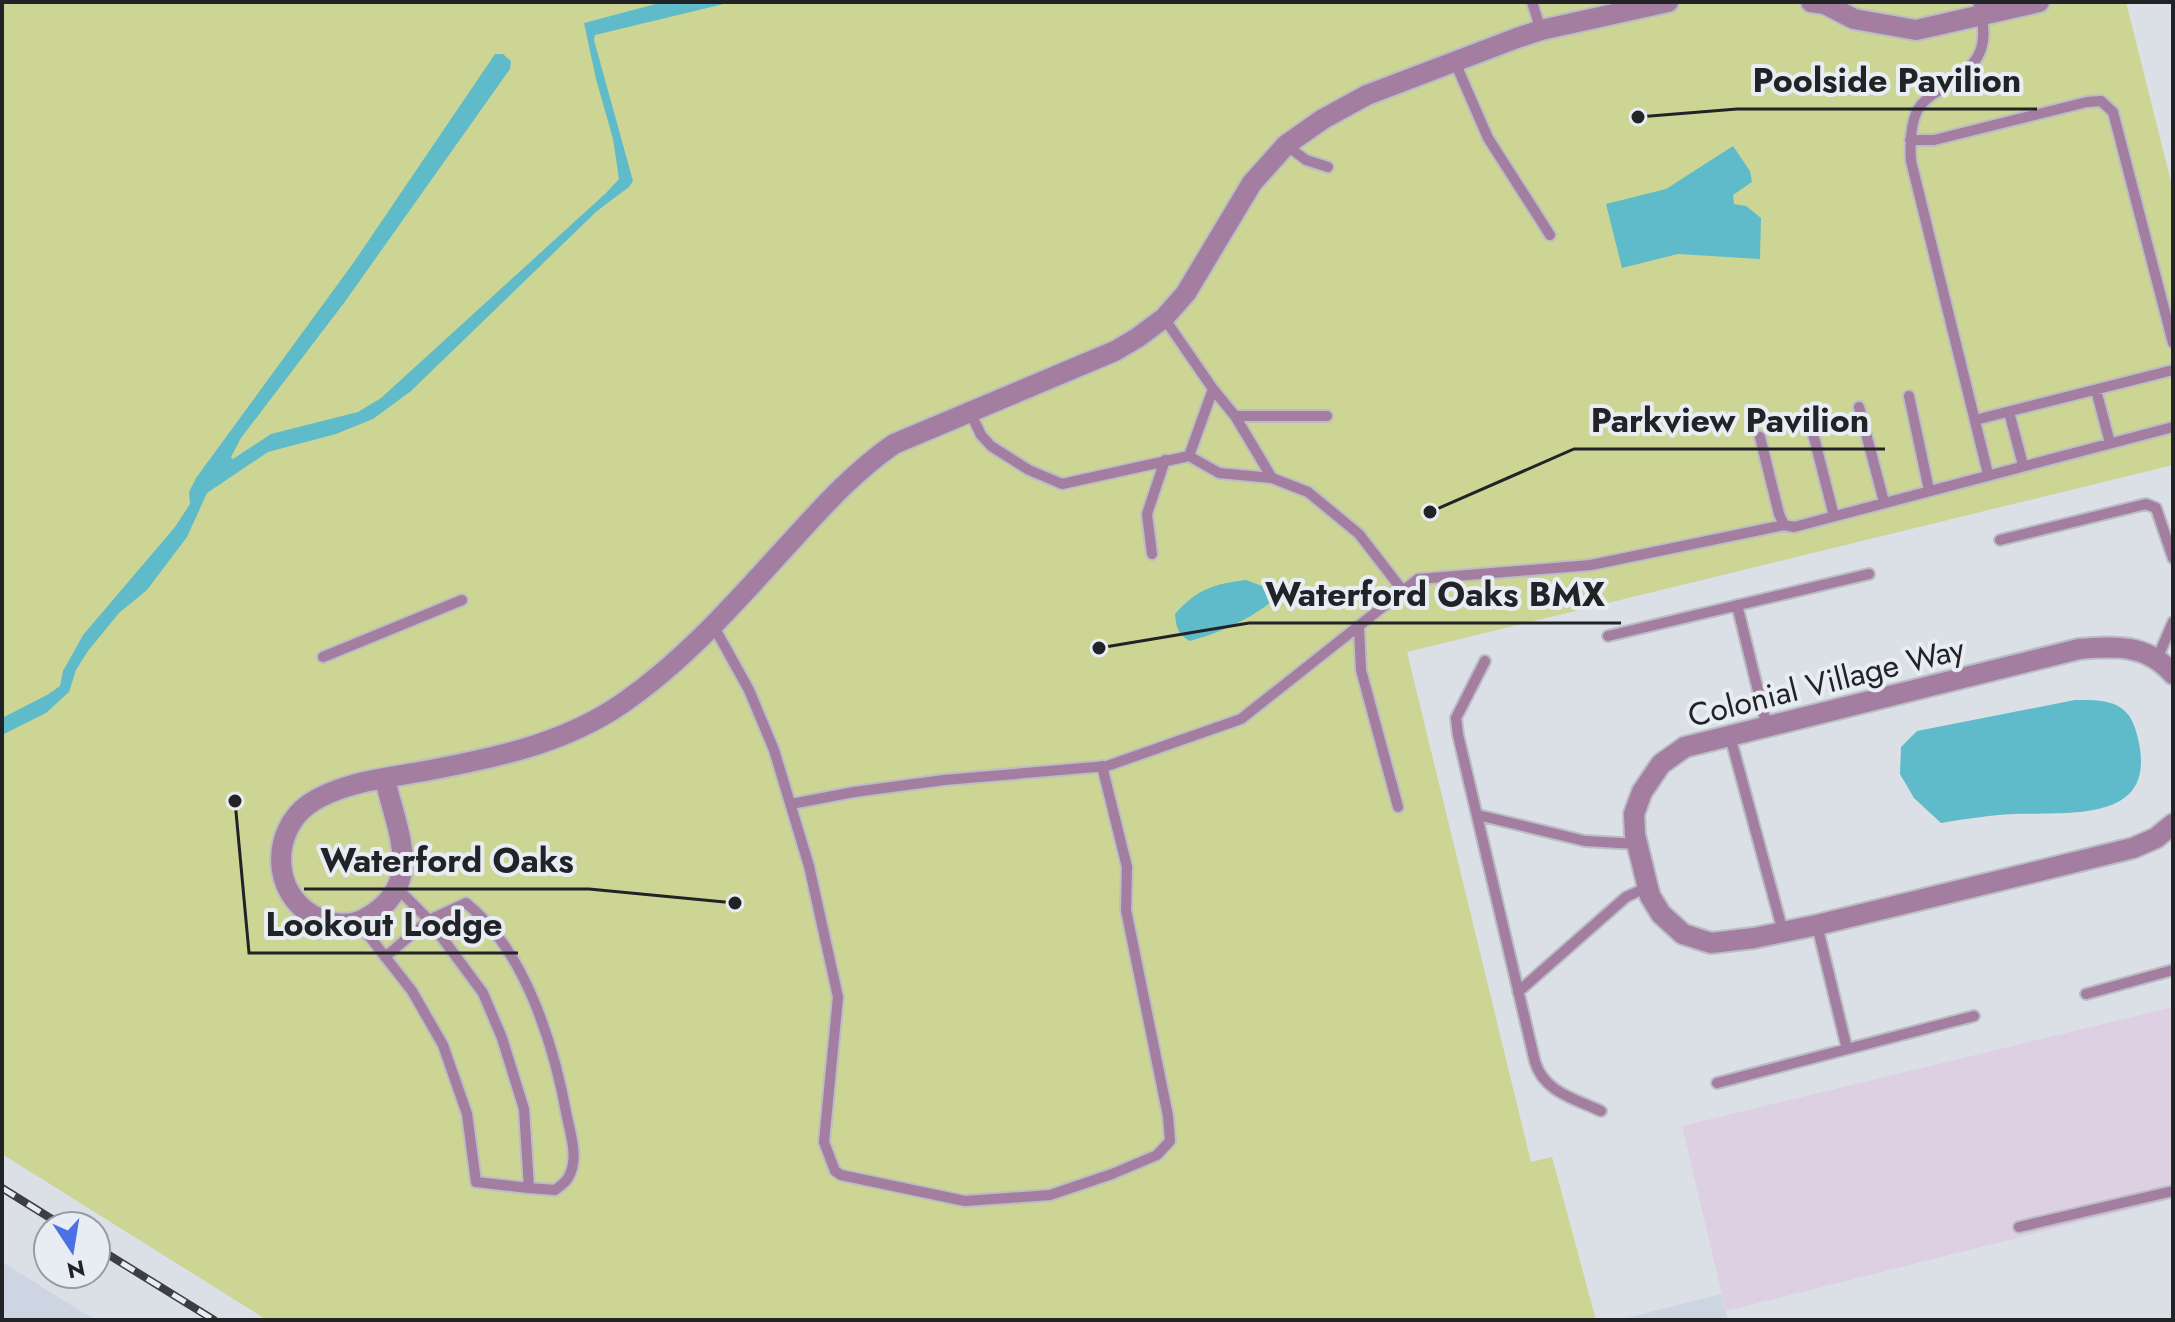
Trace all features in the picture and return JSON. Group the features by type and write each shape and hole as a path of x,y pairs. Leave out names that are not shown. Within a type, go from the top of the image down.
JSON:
{"street":[{"path":"385,779 401,841 403,871 398,889 384,908 358,922 335,924 308,912 294,898 285,880 280,864 280,847 294,819 310,804 342,789 385,779 494,758 543,744 619,706 650,684 713,625 839,489 871,460 894,444 1115,351 1164,318 1186,293 1252,183 1286,145 1323,119 1367,95 1541,30 1668,2"},
{"path":"1823,3 1854,19 1916,30 1980,9 2039,2"},
{"name":"Colonial Village Way","path":"2173,674 2157,659 2142,652 2115,646 2079,649 1685,747 1653,773 1634,814 1637,844 1650,896 1661,914 1683,934 1711,943 1817,925 2133,848 2156,838 2173,824"}],"lane":[{"path":"1532,2 1541,30"},
{"path":"1980,9 1984,33 1982,51 1960,76 1927,98 1916,112 1910,140 1911,161 1988,474"},
{"path":"1454,60 1488,138 1550,235"},
{"path":"1910,140 1934,140 2101,101 2113,112 2173,343"},
{"path":"1286,145 1306,160 1328,167"},
{"path":"1164,318 1235,416 1272,478"},
{"path":"1975,420 2173,370"},
{"path":"1189,456 1213,389"},
{"path":"2096,390 2110,443"},
{"path":"1909,396 1929,490"},
{"path":"1859,407 1884,502"},
{"path":"970,412 981,435 991,446 1029,470 1062,484 1189,456 1219,473 1272,478 1308,492 1359,534 1403,591"},
{"path":"2009,412 2023,465"},
{"path":"1235,416 1327,416"},
{"path":"1809,418 1834,516"},
{"path":"791,804 944,780 1102,766 1241,719 1418,579 1591,565 1784,525 1794,527 2173,427"},
{"path":"1760,437 1784,525"},
{"path":"1152,554 1147,514 1165,460"},
{"path":"2000,540 2146,504 2156,508 2173,558"},
{"path":"1608,636 1869,574"},
{"path":"323,657 462,600"},
{"path":"1737,605 1767,727"},
{"path":"2157,659 2173,622"},
{"path":"713,625 749,690 774,750 809,866 838,997 824,1142 835,1171 857,1180 965,1201 1050,1195 1157,1155 1170,1141 1168,1116 1126,910 1127,867 1102,766"},
{"path":"1359,628 1361,670 1398,807"},
{"path":"1485,661 1456,718 1458,735 1540,1078 1553,1088 1601,1111"},
{"path":"1730,736 1783,932"},
{"path":"1478,815 1570,838 1637,844"},
{"path":"1518,992 1626,897 1648,887"},
{"path":"398,889 429,920 483,993 502,1038 524,1109 529,1188"},
{"path":"358,922 385,957 412,991 443,1045 467,1114 476,1182 555,1190 568,1178 574,1155 559,1072 530,991 485,918 466,903 429,920 385,957"},
{"path":"1817,925 1847,1049"},
{"path":"2086,994 2173,970"},
{"path":"1717,1083 1974,1016"},
{"path":"2019,1227 2173,1191"}],"shaded area":[{"path":"2173,1007 2173,1199 1726,1311 1682,1126"},
{"path":"2,1262 32,1281 32,1290 47,1290 95,1320 2,1320"},
{"path":"1721,1294 1728,1320 1619,1320"}],"green space":[{"path":"2,2 2126,2 2173,190 2173,465 1407,652 1531,1162 1552,1157 1596,1320 267,1320 112,1223 112,1210 91,1210 2,1154"}],"water":[{"path":"663,2 732,2 595,35 633,181 629,187 597,211 411,391 373,419 336,434 268,452 207,493 187,537 147,590 119,613 88,651 76,670 69,692 46,713 2,735 2,718 60,686 63,671 83,635 175,527 190,504 189,492 196,478 354,262 495,54 503,54 511,61 510,69 344,303 241,438 231,457 233,459 271,434 358,412 381,398 606,193 619,179 613,139 584,23"},
{"path":"1733,146 1750,171 1752,182 1733,195 1734,204 1746,206 1761,218 1760,259 1678,254 1622,268 1606,204 1666,189"},
{"path":"1246,580 1262,586 1270,603 1242,621 1201,638 1190,641 1180,633 1175,614 1191,599 1215,586"},
{"path":"2075,700 2103,701 2119,706 2131,718 2135,728 2141,759 2137,781 2126,796 2109,806 2087,811 1978,817 1941,823 1914,798 1900,774 1901,747 1917,731"}],"railway":[{"path":"2,1188 37,1210"},
{"path":"112,1257 214,1320"}],"place":[{"name":"Poolside Pavilion","path":"1638,117"},
{"name":"Parkview Pavilion","path":"1430,512"},
{"name":"Waterford Oaks BMX","path":"1099,648"},
{"name":"Lookout Lodge","path":"235,801"},
{"name":"Waterford Oaks","path":"735,903"}]}
